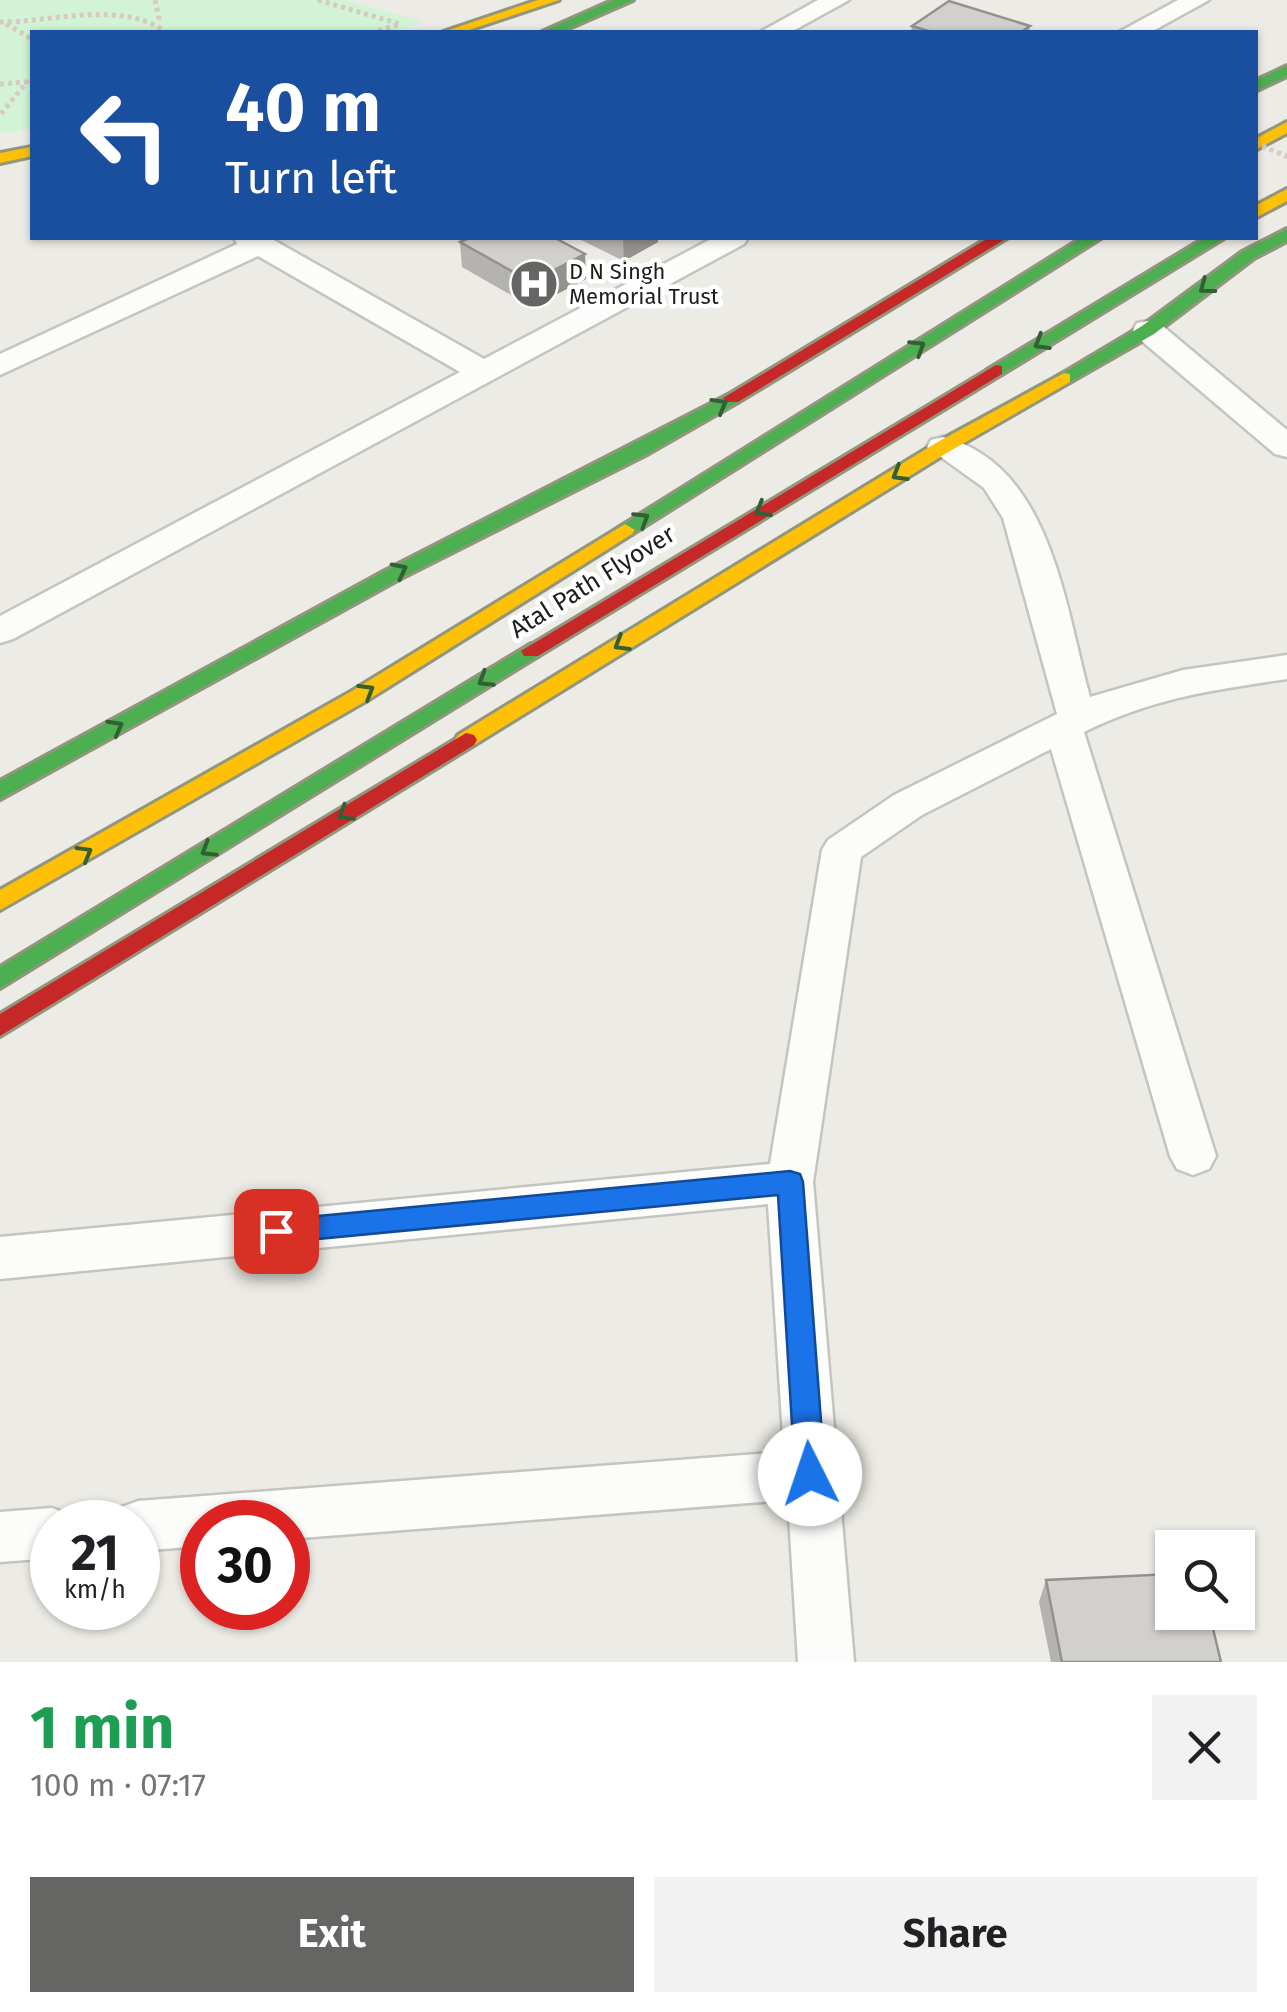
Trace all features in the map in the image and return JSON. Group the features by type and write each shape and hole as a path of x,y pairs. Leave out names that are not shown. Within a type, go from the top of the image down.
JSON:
{"street":[{"path":"456,30 552,0"},
{"path":"553,30 626,0"},
{"path":"777,30 837,0"},
{"path":"1136,30 1197,0"},
{"path":"1258,85 1287,70"},
{"path":"1258,142 1287,128"},
{"path":"0,158 30,152"},
{"path":"1258,211 1287,194"},
{"path":"0,1026 943,447 1148,330 1248,255 1287,234"},
{"path":"0,631 730,240"},
{"path":"0,792 392,574 642,449 996,240"},
{"name":"Atal Path Flyover","path":"0,901 359,696 1090,240"},
{"name":"Atal Path Flyover","path":"0,979 710,541 1213,240"},
{"path":"1220,240 1248,255"},
{"path":"0,366 254,241 484,372"},
{"path":"1148,330 1287,447"},
{"path":"943,447 990,471 1017,510 1028,536 1070,722 1193,1156"},
{"path":"826,1662 790,1182 842,850 908,805 1070,722 1142,692 1287,667"},
{"path":"0,1258 790,1182"},
{"path":"160,1524 810,1474"},
{"path":"0,1537 30,1535"}],"path":[{"path":"155,0 157,18 165,30"},
{"path":"318,0 400,24 380,30"},
{"path":"1,23 117,14 154,22 164,30"},
{"path":"1,23 30,37"},
{"path":"0,84 30,81"},
{"path":"0,115 30,81"},
{"path":"1258,145 1286,156 1287,162"}],"green space":[{"path":"0,0 346,0 424,22 398,30 30,30 30,129 0,133"}],"building":[{"path":"949,1 1030,26 1024,30 925,30 912,26"},
{"path":"559,240 585,254 531,282 460,242"},
{"path":"1155,1575 1155,1630 1213,1630 1221,1662 1062,1662 1046,1580"}],"traffic: fast":[{"path":"554,30 626,0"},
{"path":"1258,85 1287,70"},
{"path":"1064,378 1148,330 1248,255 1287,234"},
{"path":"625,530 1090,240"},
{"path":"996,370 1213,240"},
{"path":"0,791 392,575 642,449 732,398"},
{"path":"0,979 531,651"}],"traffic: slow":[{"path":"456,30 552,0"},
{"path":"1258,143 1287,127"},
{"path":"0,158 30,152"},
{"path":"1258,211 1287,194"},
{"path":"466,740 943,447 1064,378"},
{"path":"0,901 359,696 625,530"}],"traffic: jam":[{"path":"732,398 996,240"},
{"path":"531,651 996,370"},
{"path":"0,1026 466,740"}],"place":[{"name":"D N Singh Memorial Trust","path":"534,284"}],"route":[{"path":"276,1231 790,1182 810,1474"}]}
